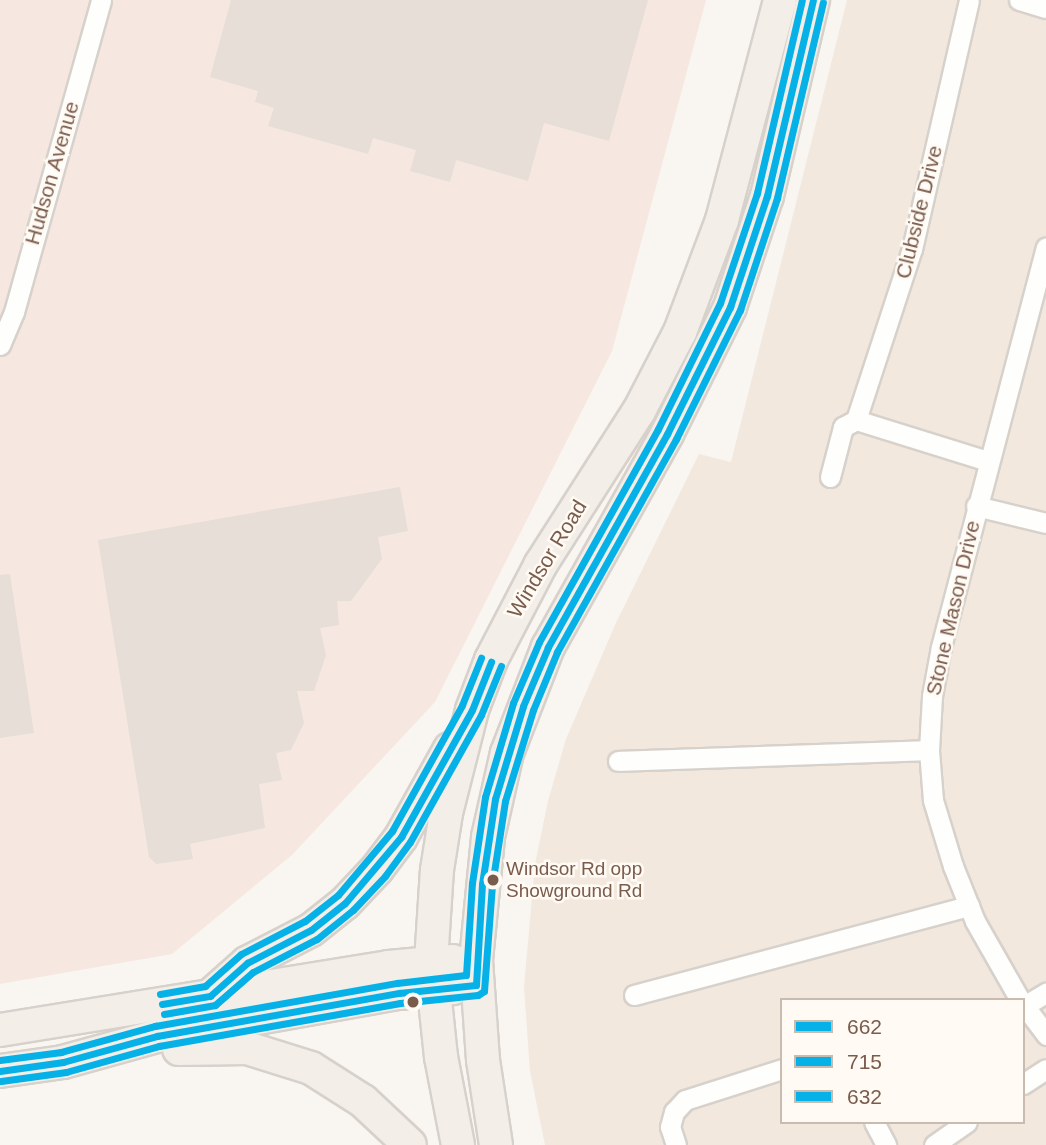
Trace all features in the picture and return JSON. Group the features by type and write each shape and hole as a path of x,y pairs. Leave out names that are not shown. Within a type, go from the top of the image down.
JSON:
{"main road":[{"name":"Windsor Road","path":"458,1145 441,1057 432,976 438,870 446,813 472,710 491,660 541,564 639,411 680,332 707,264 725,208 780,0"},
{"name":"Windsor Road","path":"496,1145 487,1096 476,973 482,884 495,799 523,706 548,647 667,434 730,307 767,196 813,0"},
{"path":"210,996 247,963 312,930 345,903 377,869 401,837 472,710"},
{"path":"0,1030 210,996 476,973"},
{"path":"63,1062 157,1036 432,976"},
{"path":"0,1071 205,1047 268,1053 311,1068 333,1080 363,1101 410,1145"}],"street":[{"name":"Hudson Avenue","path":"0,345 14,312 101,0"},
{"name":"Clubside Drive","path":"830,477 843,427 856,420 912,249 969,0"},
{"path":"1019,0 1046,8"},
{"name":"Stone Mason Drive","path":"1019,998 1007,981 969,906 953,866 933,800 929,750 932,696 941,647 1046,247"},
{"path":"856,420 988,461"},
{"path":"976,506 1046,523"},
{"path":"618,761 929,750"},
{"path":"634,995 969,906"},
{"path":"1025,1002 1046,993"},
{"name":"Stone Mason Drive","path":"1025,1006 1046,1035"},
{"path":"1025,1083 1046,1069"},
{"path":"676,1145 670,1127 674,1112 685,1100 780,1070"},
{"path":"875,1124 886,1145"},
{"path":"934,1145 965,1124"}],"shaded area":[{"path":"0,0 706,0 612,351 435,702 292,855 172,954 0,984"},
{"path":"847,0 1046,0 1046,1145 545,1145 530,1071 524,987 535,864 548,801 566,739 615,625 699,454 731,462"}],"building":[{"path":"231,0 648,0 609,141 544,123 528,181 456,160 450,182 410,171 416,150 373,138 368,154 268,126 274,108 255,102 258,91 210,77"},
{"path":"400,487 408,531 378,537 382,559 351,601 337,601 339,625 320,628 326,655 314,691 297,691 304,723 291,750 276,753 282,780 259,784 265,828 190,844 193,859 156,864 149,857 98,540"},
{"path":"10,574 34,733 0,738 0,575"}],"transit line":[{"name":"632","path":"0,1060 61,1052 155,1026 397,983 466,975 472,883 485,797 513,703 539,642 658,429 720,303 757,193 802,0"},
{"name":"662","path":"0,1071 63,1062 157,1036 399,993 476,985 482,884 495,799 523,706 548,647 667,434 730,307 767,196 813,0"},
{"name":"715","path":"1,1081 66,1072 159,1046 400,1003 478,995 484,991 492,885 505,801 533,710 557,652 676,439 740,310 777,198 823,2"},
{"name":"632","path":"160,994 205,986 241,954 305,921 338,895 392,831 462,705 481,658"},
{"name":"662","path":"162,1004 210,996 247,963 311,930 345,903 401,837 472,710 491,662"},
{"name":"715","path":"164,1014 215,1005 253,972 317,939 353,910 385,876 410,842 481,715 501,666"}],"place":[{"name":"Windsor Rd opp Showground Rd","path":"493,880"}]}
